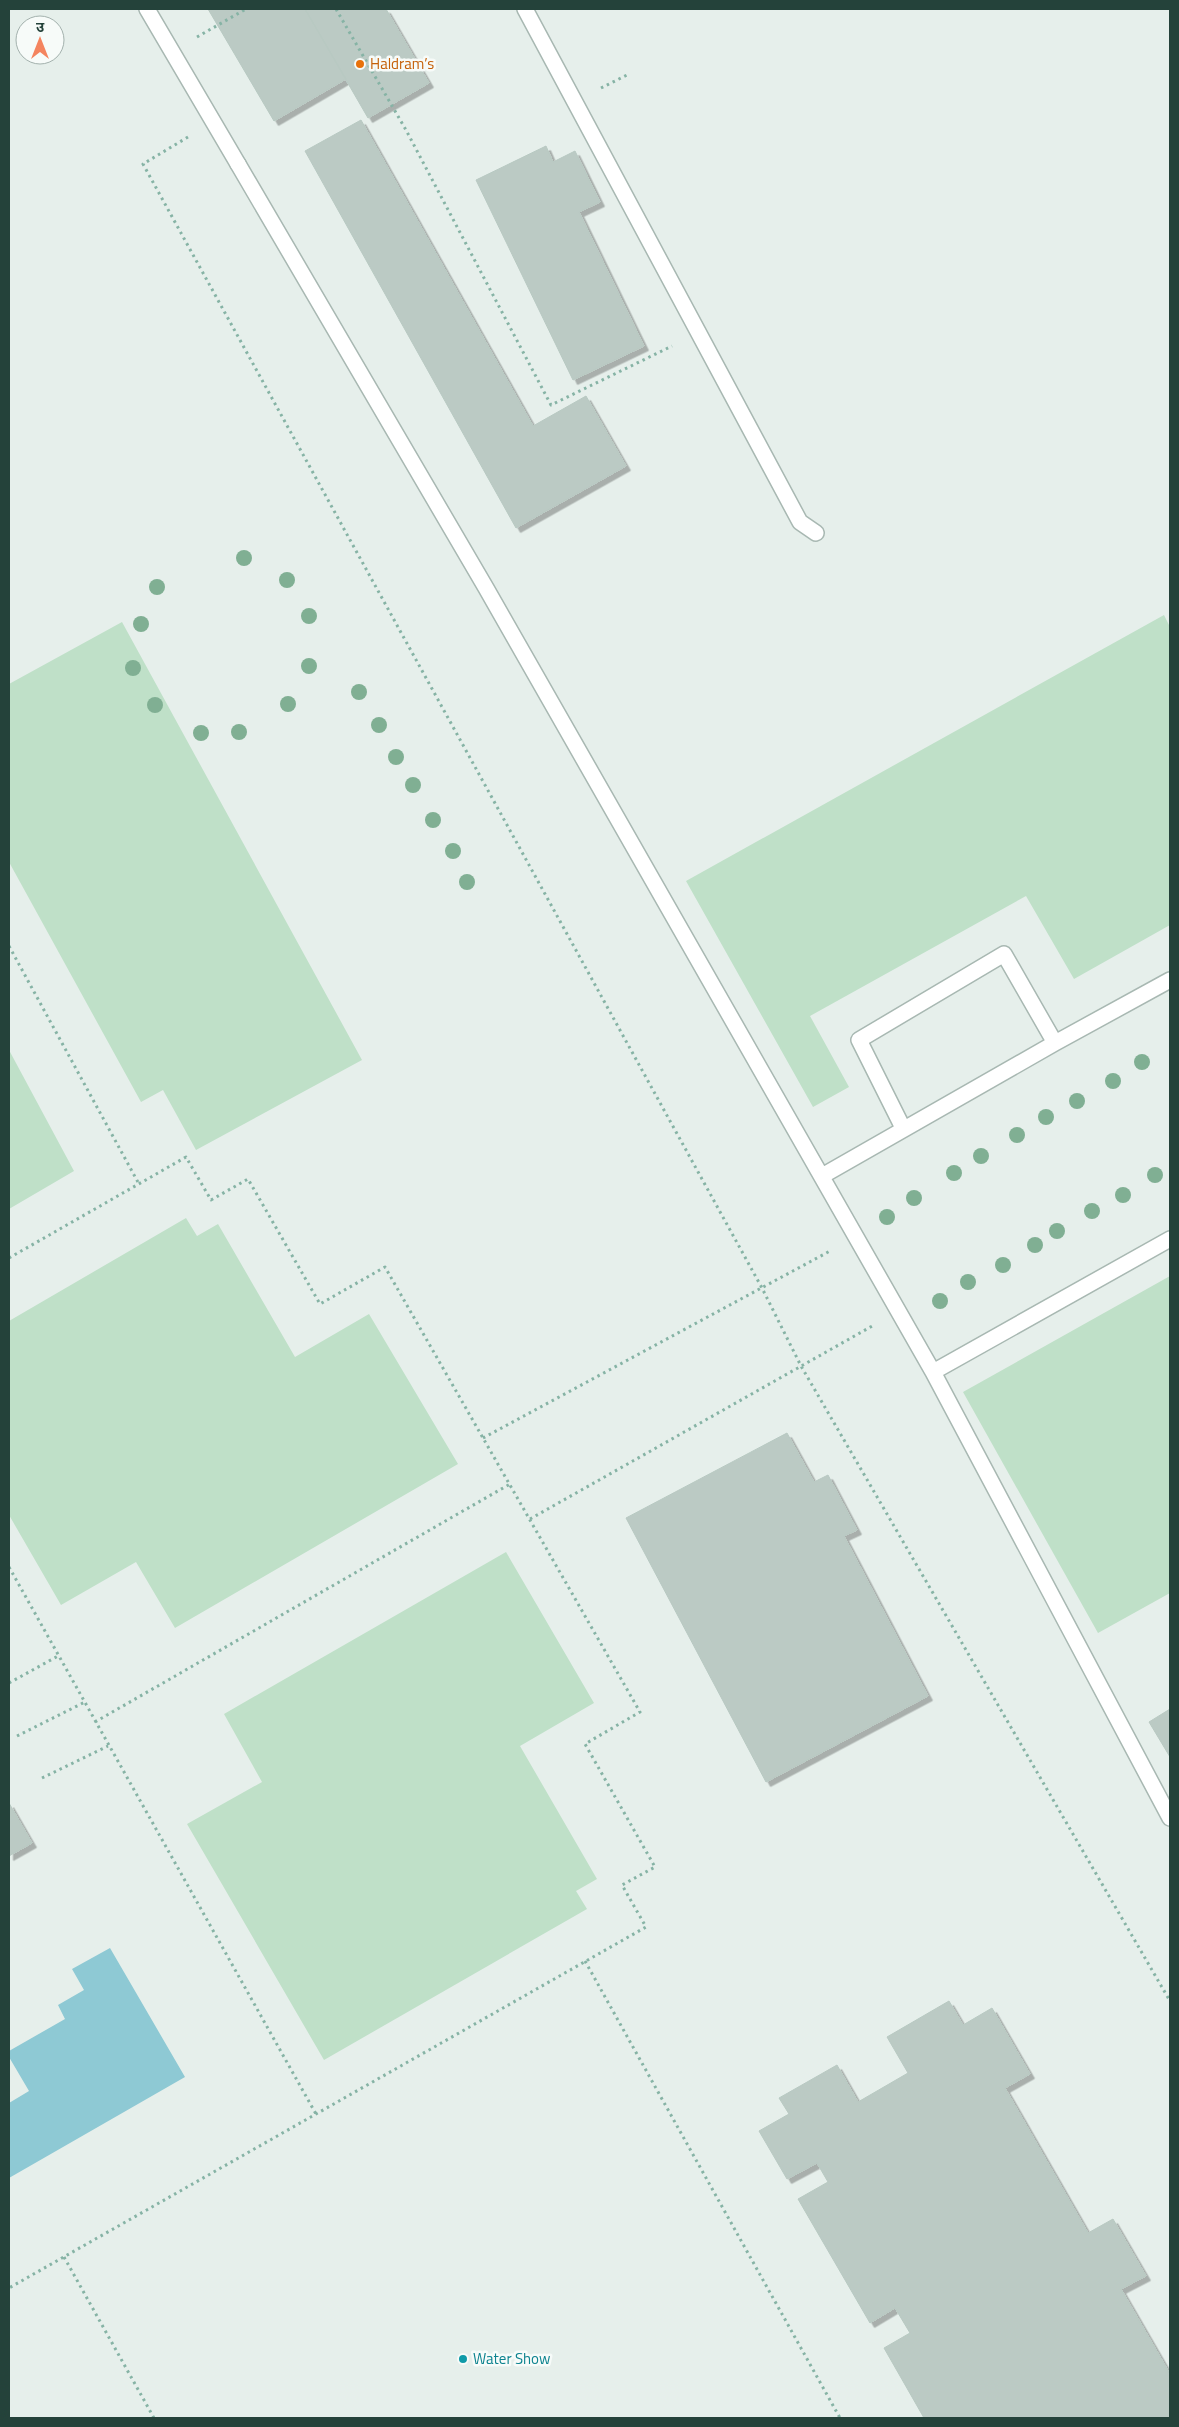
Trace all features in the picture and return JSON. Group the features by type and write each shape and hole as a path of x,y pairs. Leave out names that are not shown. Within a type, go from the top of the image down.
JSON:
{"street":[{"path":"147,9 491,597 857,1237 933,1372 1170,1818"},
{"path":"524,9 800,522 816,533"},
{"path":"903,1128 859,1040 1004,954 1055,1043"},
{"path":"822,1176 903,1128 1170,980"},
{"path":"933,1372 1170,1239"}],"path":[{"path":"172,51 246,9"},
{"path":"336,9 406,130 551,405 680,342"},
{"path":"574,101 628,75"},
{"path":"214,122 143,164 762,1288 801,1366 1170,2001"},
{"path":"9,946 139,1184"},
{"path":"9,1258 186,1157 211,1200 248,1178 320,1304 385,1266 640,1712 584,1744 655,1867 622,1886 646,1927 9,2288"},
{"path":"483,1438 857,1237"},
{"path":"530,1519 898,1311"},
{"path":"95,1722 510,1484"},
{"path":"9,1567 316,2114"},
{"path":"9,1683 58,1656"},
{"path":"17,1736 85,1702"},
{"path":"42,1778 108,1746"},
{"path":"584,1961 840,2418"},
{"path":"64,2257 154,2418"}],"green space":[{"path":"1164,615 1170,627 1170,925 1074,979 1026,896 810,1016 849,1087 813,1107 686,881"},
{"path":"122,622 362,1060 196,1150 163,1090 141,1102 9,862 9,684"},
{"path":"9,1050 74,1171 9,1209"},
{"path":"186,1218 197,1236 218,1224 295,1357 369,1314 458,1464 175,1628 136,1562 61,1605 9,1515 9,1321"},
{"path":"1170,1276 1170,1593 1098,1633 963,1392"},
{"path":"506,1552 594,1703 520,1746 597,1879 576,1891 587,1909 324,2060 187,1824 262,1782 224,1714"}],"water":[{"path":"110,1948 185,2077 9,2178 9,2103 29,2091 9,2057 9,2051 65,2019 58,2005 84,1990 72,1969"}],"building":[{"path":"208,9 305,9 346,79 274,121"},
{"path":"305,9 386,9 429,83 368,118"},
{"path":"361,120 533,426 586,396 626,466 516,528 305,151"},
{"path":"546,146 553,162 575,151 600,202 579,212 644,346 573,380 476,180"},
{"path":"787,1433 814,1482 828,1475 857,1530 844,1536 928,1696 766,1782 626,1518"},
{"path":"1170,1709 1170,1757 1149,1722"},
{"path":"9,1803 32,1843 9,1856"},
{"path":"949,2001 963,2025 992,2008 1030,2074 1005,2088 1088,2233 1113,2219 1146,2276 1121,2289 1170,2374 1170,2418 924,2418 884,2348 910,2333 895,2308 870,2323 798,2199 828,2182 817,2163 787,2179 759,2131 789,2114 779,2098 837,2065 858,2102 908,2073 887,2037"}],"place":[{"name":"Haldram’s","path":"360,64"},
{"name":"Water Show","path":"463,2359"}]}
